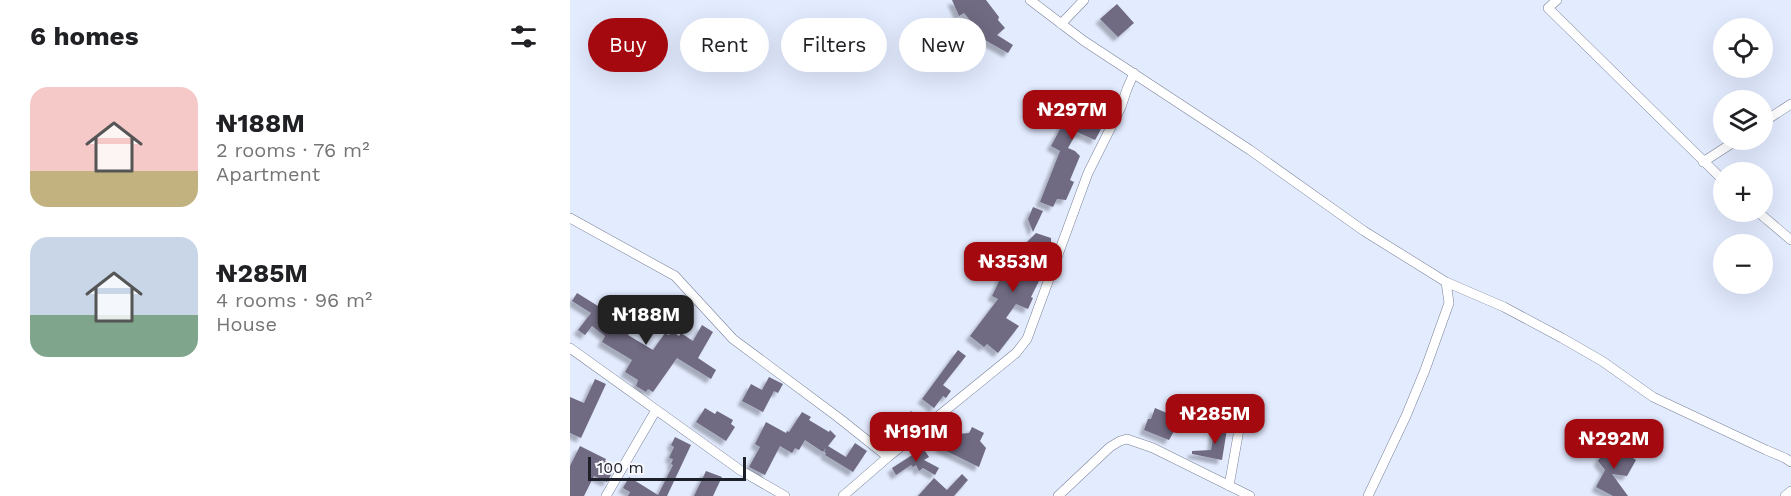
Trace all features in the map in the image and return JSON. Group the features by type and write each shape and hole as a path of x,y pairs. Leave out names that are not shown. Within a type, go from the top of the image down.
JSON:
{"street":[{"path":"1030,0 1084,41 1250,150 1364,231 1446,282 1504,307 1562,338 1602,361 1653,397 1791,462"},
{"path":"1061,24 1084,0"},
{"path":"1540,0 1713,172"},
{"path":"1548,8 1557,0"},
{"path":"843,496 1016,353 1027,339 1088,173 1121,107 1134,73"},
{"path":"1773,116 1791,104"},
{"path":"1703,162 1722,150"},
{"path":"570,218 675,276 733,339 888,457"},
{"path":"1770,222 1791,240"},
{"path":"1368,496 1425,370 1449,303 1446,282"},
{"path":"1449,303 1468,292"},
{"path":"570,348 740,470 784,496"},
{"path":"1229,486 1243,407"},
{"path":"606,496 656,410"},
{"path":"1058,496 1110,447 1127,439 1154,448 1244,495"},
{"path":"1785,496 1791,491"}],"building":[{"path":"952,0 986,0 1005,28 997,35 1013,45 1008,53 986,41 986,18 968,18 964,13 959,16"},
{"path":"1117,4 1134,23 1118,37 1100,19"},
{"path":"1060,91 1068,93 1083,104 1086,97 1111,107 1095,140 1077,132 1068,148 1080,156 1070,180 1074,182 1066,200 1057,199 1053,207 1040,202 1060,151 1051,146 1066,118 1053,109 1057,104 1053,101"},
{"path":"1033,207 1043,211 1033,232 1028,219"},
{"path":"1036,233 1051,238 1046,260 1032,268 1043,273 1031,297 1033,298 1028,309 1016,304 1006,318 1019,326 998,353 987,344 984,347 970,336 998,299 992,296 1010,259"},
{"path":"577,293 618,319 623,310 638,319 628,335 653,350 665,333 669,335 672,331 679,336 681,333 693,341 702,325 713,332 698,358 716,370 711,379 677,358 653,392 648,389 646,392 636,386 638,380 625,372 632,360 602,342 605,336 592,326 585,335 578,330 591,313 572,301"},
{"path":"958,350 966,356 943,385 951,391 946,398 943,396 934,408 922,399"},
{"path":"769,377 783,384 778,393 774,391 763,412 742,401 751,384 762,390"},
{"path":"595,379 606,384 581,438 570,433 570,397 584,403"},
{"path":"705,408 715,414 717,411 733,420 731,424 735,427 726,441 696,422"},
{"path":"1155,408 1174,416 1171,423 1177,426 1169,440 1144,430"},
{"path":"911,411 919,419 900,438 892,431"},
{"path":"802,412 811,417 809,420 829,432 830,430 836,436 828,446 846,457 855,443 867,451 853,472 825,455 826,448 823,452 805,440 799,450 795,448 792,453 780,446 765,475 749,467 760,447 755,444 766,422 786,433"},
{"path":"972,427 984,433 980,441 986,448 979,467 940,448 945,437 950,440 957,434 969,433"},
{"path":"1215,427 1227,429 1222,460 1192,454 1192,451 1211,450"},
{"path":"675,437 691,445 667,496 628,496 630,492 623,488 629,477 658,495 673,465 671,464 673,459 669,458"},
{"path":"1610,443 1636,460 1627,476 1612,474 1628,496 1613,496 1596,487 1605,470 1598,461"},
{"path":"580,446 616,466 607,482 594,476 584,496 570,496 570,466"},
{"path":"923,448 929,457 924,460 939,468 935,475 923,468 919,471 916,465 913,467 911,465 896,475 892,468"},
{"path":"706,471 722,477 713,496 694,496"},
{"path":"962,474 968,480 954,496 918,496 934,478 947,490"}]}
